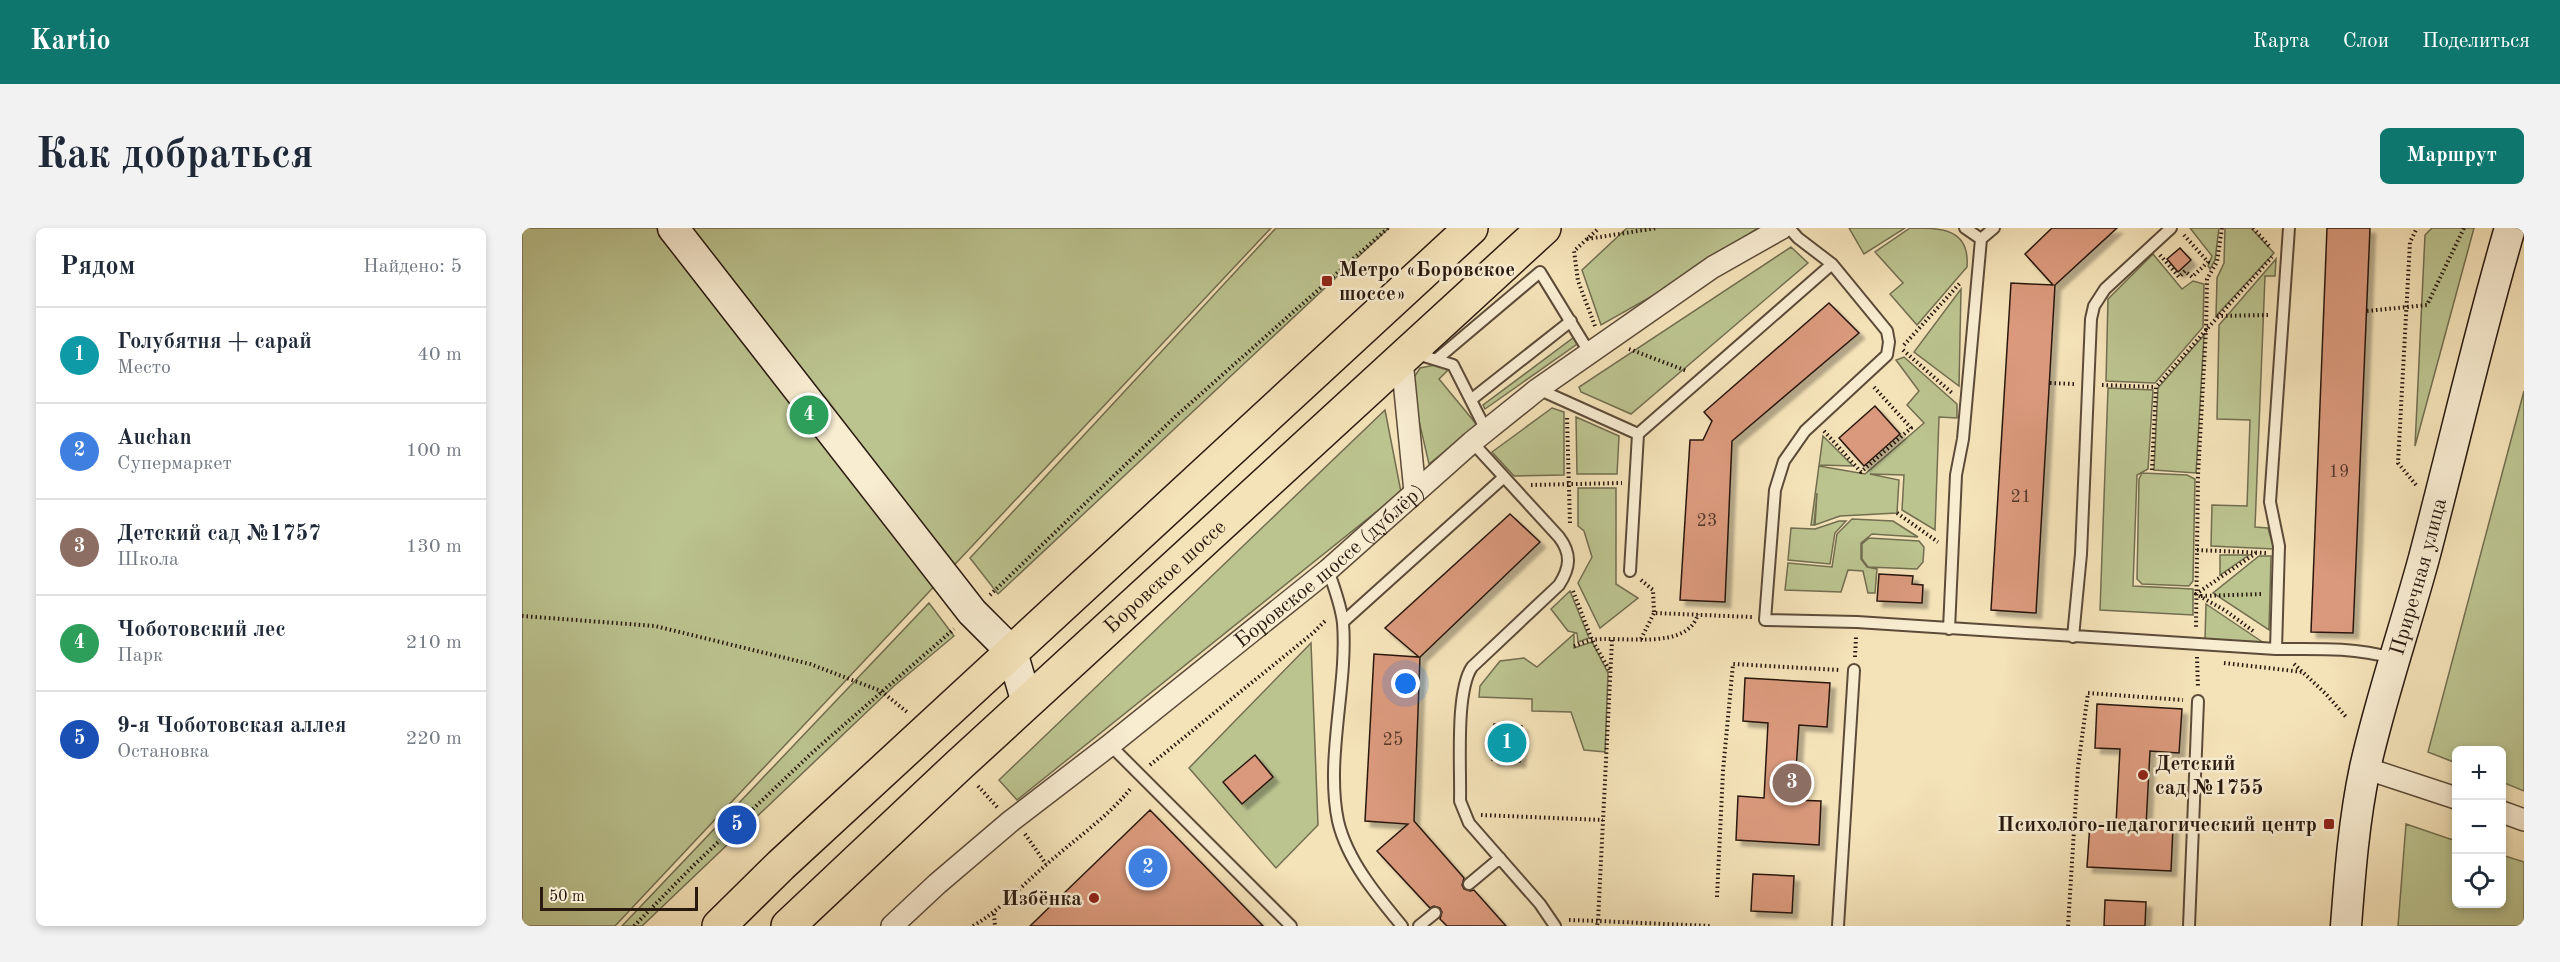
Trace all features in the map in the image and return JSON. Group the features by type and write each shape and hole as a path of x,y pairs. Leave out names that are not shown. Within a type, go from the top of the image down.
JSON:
{"main road":[{"path":"719,926 1471,228"},
{"name":"Боровское шоссе","path":"788,926 1027,703 1417,357 1544,228"}],"street":[{"path":"673,228 972,612 1012,652 1027,703"},
{"name":"Боровское шоссе (дублёр)","path":"892,926 1011,820 1110,745 1328,570 1479,436 1538,389 1713,267 1782,228"},
{"name":"Приречная улица","path":"2346,926 2357,816 2365,768 2393,658 2415,592 2490,294 2510,228"},
{"path":"1415,492 1417,357"},
{"path":"2365,768 2452,796"},
{"path":"2506,813 2524,819"}],"lane":[{"path":"1789,228 1798,238 1832,264 1887,331 1889,342 1887,355 1816,421 1793,445 1784,461 1777,482 1765,620 1857,622 2276,649 2347,649 2368,651 2393,658"},
{"path":"1965,228 1981,239"},
{"path":"1949,629 1956,475 1966,405 1981,239 1994,228"},
{"path":"2073,637 2081,554 2091,319 2098,297 2171,228"},
{"path":"2276,649 2279,554 2270,502 2289,228"},
{"path":"1630,571 1638,434 1832,264"},
{"path":"1417,357 1540,272 1571,321 1599,345"},
{"path":"1472,399 1571,321"},
{"path":"1417,357 1453,365 1472,399 1479,436 1507,481 1565,545 1569,561 1566,573 1559,585 1472,667 1463,686 1460,801 1463,814 1468,823 1553,922"},
{"path":"1538,389 1638,434"},
{"path":"1343,622 1507,481"},
{"path":"1328,570 1340,605 1343,622 1336,752 1338,822 1343,837 1369,885 1402,926"},
{"path":"1839,926 1854,670"},
{"path":"2189,926 2198,701"},
{"path":"1110,745 1291,926"},
{"path":"1469,884 1500,858"},
{"path":"1419,926 1435,913"}],"path":[{"path":"634,926 694,865 881,691 972,612 1176,416 1388,228"},
{"path":"1599,228 1574,251 1575,269 1599,345 1702,377"},
{"path":"1586,239 1657,228"},
{"path":"2152,246 2179,277 2185,271 2192,277 2208,262 2178,228"},
{"path":"2068,926 2078,767 2088,693 2198,701 2196,643 2198,595 2195,543 2207,279 2217,262 2222,228"},
{"path":"2152,470 2156,387 2276,253 2253,228"},
{"path":"2417,228 2410,242 2398,462 2413,483 2439,498"},
{"path":"2367,311 2427,305 2463,228"},
{"path":"2205,265 2210,274"},
{"path":"1966,405 1901,348 1963,280 1978,273"},
{"path":"2216,316 2282,315"},
{"path":"1816,421 1861,472 1911,428 1865,377"},
{"path":"2050,383 2156,387"},
{"path":"1565,545 1570,530 1567,402"},
{"path":"1507,481 1568,484 1635,483"},
{"path":"1897,513 1952,553"},
{"path":"2197,550 2279,554"},
{"path":"2198,595 2256,552"},
{"path":"1630,571 1653,590 1654,613 1641,640"},
{"path":"1566,573 1592,640 1611,672"},
{"path":"2198,595 2277,594"},
{"path":"2198,595 2226,610 2276,649 2303,672 2348,718"},
{"path":"973,926 994,914 1046,864 1094,825 1171,747 1313,633 1340,605"},
{"path":"1654,613 1748,616 1765,620"},
{"path":"1574,646 1592,640 1641,640 1682,634 1690,629 1698,614"},
{"path":"522,615 654,626 810,664 881,691 903,706 906,711"},
{"path":"1717,897 1723,771 1732,664 1854,670 1857,622"},
{"path":"1597,924 1612,640"},
{"path":"2197,660 2209,662"},
{"path":"2221,663 2303,672"},
{"path":"978,786 1002,812"},
{"path":"1463,814 1603,820"},
{"path":"1021,829 1046,864"},
{"path":"994,914 995,926"},
{"path":"1553,922 1710,926"}],"green space":[{"path":"522,228 1271,228 615,926 522,926"},
{"path":"1276,228 1389,228 998,594 970,558"},
{"path":"1627,228 1758,228 1677,282 1601,325 1582,270"},
{"path":"1849,228 1905,228 1864,254"},
{"path":"1910,228 1942,230 1951,233 1964,244 1967,254 1967,267 1917,325 1890,294 1903,283 1875,252"},
{"path":"2190,228 2219,228 2215,260 2210,269 2208,266 2212,256"},
{"path":"2225,228 2251,228 2274,253 2216,316 2217,278 2224,263"},
{"path":"2432,228 2474,228 2415,446 2425,235"},
{"path":"1791,247 1808,263 1631,414 1581,392 1579,387"},
{"path":"2153,254 2182,289 2193,281 2204,284 2203,327 2155,383 2106,381 2108,299"},
{"path":"2276,259 2275,276 2265,276 2255,527 2268,528 2274,549 2211,546 2212,505 2247,506 2250,420 2217,419 2219,325"},
{"path":"1961,289 1959,386 1914,352"},
{"path":"1577,335 1580,342 1485,409 1483,405"},
{"path":"2204,335 2196,473 2154,470 2158,388"},
{"path":"1904,357 1957,404 1957,418 1939,417 1935,530 1902,510 1904,475 1870,474 1899,480 1897,513 1840,516 1815,525 1817,493 1814,525 1811,525 1823,436 1853,466 1819,466 1865,474 1924,423 1907,405 1919,391 1896,360"},
{"path":"1435,365 1449,369 1439,379 1477,425 1429,464 1412,391 1413,379 1420,368"},
{"path":"2108,388 2153,390 2148,469 2137,475 2133,586 2193,589 2193,615 2100,610"},
{"path":"2524,391 2524,791 2506,784 2506,746 2452,746 2452,761 2428,752"},
{"path":"1552,408 1564,412 1564,475 1514,476 1492,452"},
{"path":"1385,410 1401,492 1017,800 999,780"},
{"path":"1576,417 1619,436 1617,474 1577,474"},
{"path":"2142,473 2187,475 2195,479 2193,581 2189,586 2142,584 2137,579 2139,479"},
{"path":"1578,488 1616,488 1616,584 1638,598 1600,628 1578,583 1592,557 1584,531 1578,526"},
{"path":"1852,519 1893,521 1918,537 1872,534 1861,543 1861,559 1867,567 1877,569 1875,593 1868,593 1863,571 1848,570 1841,592 1785,590 1788,563 1832,567 1837,534"},
{"path":"1846,521 1835,533 1830,564 1788,560 1791,528 1815,529"},
{"path":"1869,538 1919,541 1924,547 1923,562 1917,569 1868,567 1862,559 1862,544"},
{"path":"2220,555 2249,555 2220,575"},
{"path":"2259,556 2271,556 2269,630 2213,593"},
{"path":"1570,591 1589,638 1578,642 1577,633 1568,631 1551,609"},
{"path":"929,603 954,636 894,686 642,926 622,926"},
{"path":"2206,604 2267,645 2205,639"},
{"path":"1574,634 1574,648 1592,642 1608,673 1605,752 1584,750 1571,712 1532,711 1532,699 1479,697 1480,686 1500,661 1524,658 1537,667"},
{"path":"1311,643 1318,825 1276,868 1189,768"},
{"path":"2406,824 2452,840 2452,908 2506,908 2506,856 2524,862 2524,926 2398,926"}],"building":[{"path":"2052,228 2117,228 2055,285 2036,613 1991,610 2011,283 2053,285 2025,254"},
{"path":"2327,228 2370,228 2353,633 2311,632"},
{"path":"2180,248 2191,260 2178,272 2167,259"},
{"path":"1829,303 1859,333 1732,441 1725,602 1680,600 1690,440 1703,440 1712,421 1704,412"},
{"path":"1875,406 1900,434 1864,466 1839,438"},
{"path":"1510,514 1540,542 1420,657 1414,821 1464,878 1462,885 1464,889 1474,890 1506,926 1447,926 1440,919 1442,912 1440,908 1434,906 1430,908 1377,851 1408,824 1365,821 1374,654 1419,657 1385,628"},
{"path":"1879,574 1913,576 1912,584 1923,585 1922,603 1877,601"},
{"path":"1745,678 1830,683 1827,727 1799,725 1794,800 1821,801 1819,845 1736,840 1738,796 1764,798 1768,723 1743,721"},
{"path":"2097,704 2182,709 2179,753 2150,751 2146,826 2173,827 2171,871 2087,867 2090,823 2116,824 2120,749 2095,748"},
{"path":"1494,724 1522,726 1520,762 1492,760"},
{"path":"1255,755 1273,777 1242,804 1223,782"},
{"path":"1150,810 1263,926 1030,926"},
{"path":"1753,874 1794,876 1792,913 1751,911"},
{"path":"2105,900 2146,902 2145,926 2104,926"}],"place":[{"name":"Метро «Боровское шоссе»","path":"1327,281"},
{"name":"Чоботовский лес","path":"809,415"},
{"name":"Голубятня + сарай","path":"1507,743"},
{"name":"Детский сад №1755","path":"2143,775"},
{"name":"Детский сад №1757","path":"1792,783"},
{"name":"Психолого-педагогический центр","path":"2329,824"},
{"name":"9-я Чоботовская аллея","path":"737,825"},
{"name":"Auchan","path":"1148,868"},
{"name":"Избёнка","path":"1094,898"}]}
